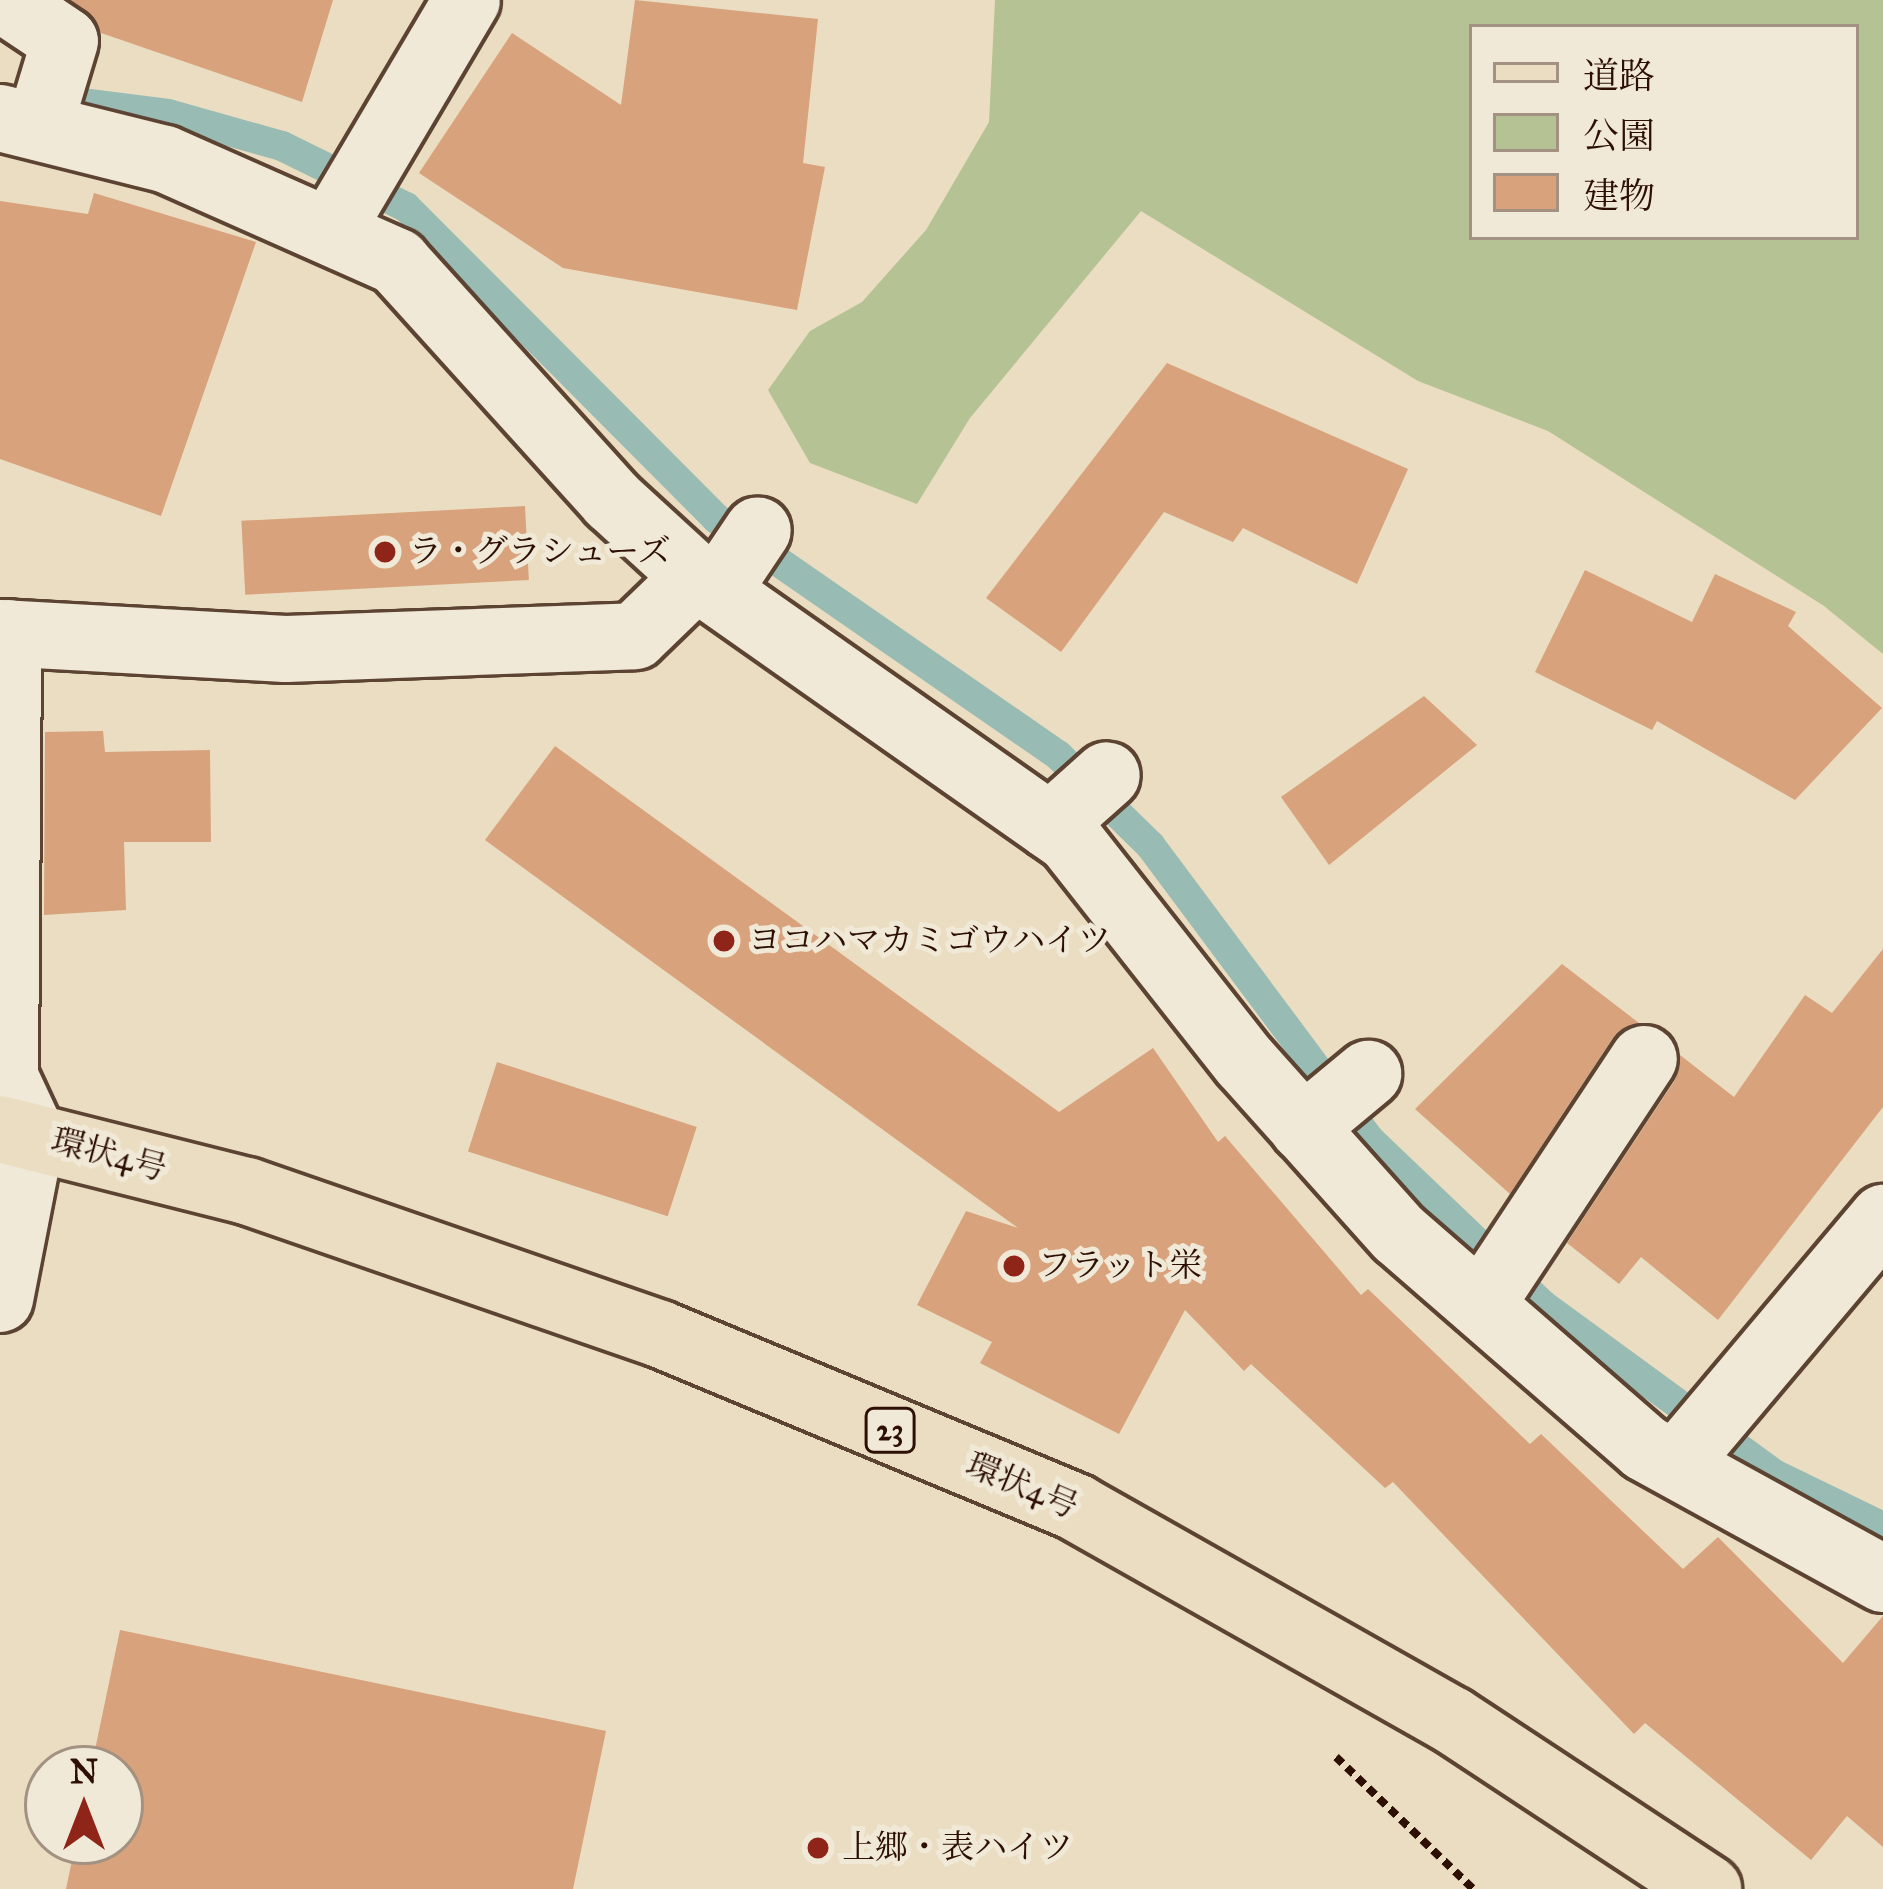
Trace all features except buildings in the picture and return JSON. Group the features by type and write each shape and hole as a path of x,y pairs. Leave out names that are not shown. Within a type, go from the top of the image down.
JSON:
{"main road":[{"name":"環状4号","path":"16,1132 247,1191 660,1334 1076,1508 1452,1720 1708,1889"}],"street":[{"path":"4,0 65,41 27,121 165,159 333,226 397,262 612,500 711,584 1053,824 1399,1234 1484,1302 1646,1448 1684,1455 1883,1580"},
{"path":"333,226 466,0"},
{"path":"0,1299 16,1132 4,1077 4,633 286,649 635,636 711,584 758,530"},
{"path":"1053,824 1107,775"},
{"path":"1484,1302 1644,1059"},
{"path":"1306,1125 1367,1074"},
{"path":"1684,1455 1883,1219"}],"green space":[{"path":"995,0 1883,0 1883,654 1824,606 1548,431 1418,381 1141,211 970,418 917,504 810,463 768,390 810,331 862,302 926,230 989,122"}],"waterway":[{"path":"42,98 168,114 282,146 406,207 717,519 1058,755 1150,845 1368,1138 1543,1305 1774,1474 1883,1527"}],"place":[{"name":"ラ・グラシューズ","path":"385,552"},
{"name":"ヨコハマカミゴウハイツ","path":"724,941"},
{"name":"フラット栄","path":"1014,1266"},
{"name":"上郷・表ハイツ","path":"818,1848"}]}
